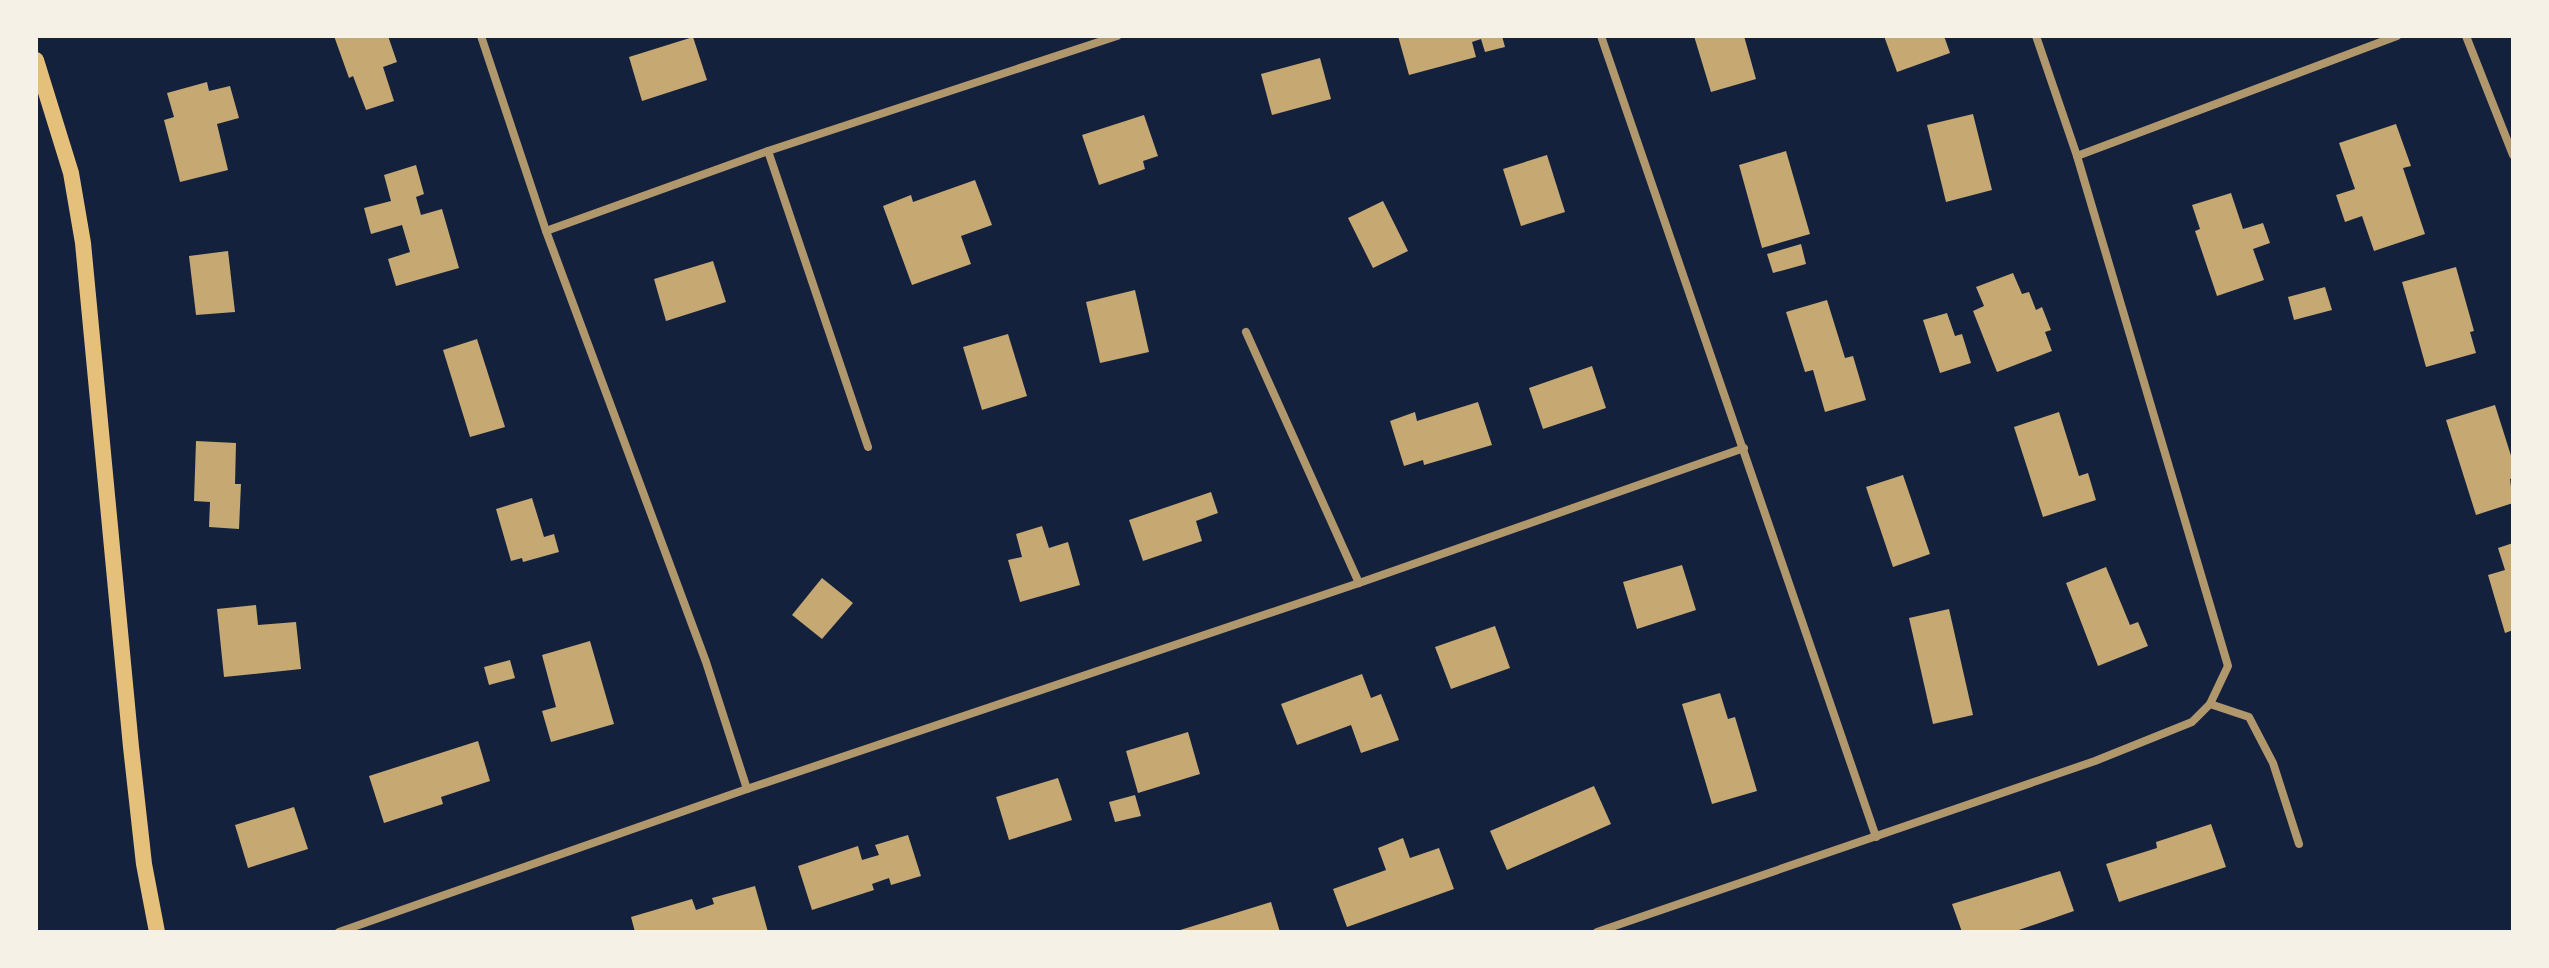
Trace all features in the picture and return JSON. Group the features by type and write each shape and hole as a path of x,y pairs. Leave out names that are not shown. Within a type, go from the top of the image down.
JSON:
{"main road":[{"path":"36,60 71,173 83,243 144,864 157,932"}],"street":[{"path":"481,36 546,231 706,662 747,789"},
{"path":"546,231 768,151 1117,36"},
{"path":"1601,36 1876,837"},
{"path":"1597,932 2095,761 2192,722 2210,704 2228,666 2077,156 2036,36"},
{"path":"2077,156 2397,36"},
{"path":"2466,36 2513,155"},
{"path":"768,151 868,447"},
{"path":"1246,332 1359,583"},
{"path":"339,932 1744,448"},
{"path":"2210,704 2249,717 2273,763 2299,844"}],"building":[{"path":"334,36 388,36 397,62 383,67 394,101 366,110 353,76 349,78"},
{"path":"1398,36 1502,36 1505,47 1485,52 1481,39 1472,42 1476,57 1409,75"},
{"path":"1694,36 1744,36 1756,79 1711,92"},
{"path":"1884,36 1944,36 1950,53 1897,72"},
{"path":"693,37 707,80 642,101 629,57"},
{"path":"1320,58 1331,99 1272,115 1261,74"},
{"path":"207,82 209,91 230,86 239,118 217,124 228,170 180,182 164,120 174,117 167,93"},
{"path":"1973,114 1992,190 1946,202 1927,125"},
{"path":"1144,115 1158,156 1143,161 1145,169 1099,185 1082,135"},
{"path":"2396,124 2411,166 2403,168 2425,234 2374,251 2362,216 2345,222 2336,195 2355,189 2339,143"},
{"path":"1786,151 1810,234 1762,248 1739,165"},
{"path":"1547,155 1565,212 1521,226 1503,169"},
{"path":"416,165 424,194 416,197 421,215 442,209 459,268 396,286 388,259 410,252 402,225 371,234 364,208 391,201 384,175"},
{"path":"975,180 992,225 961,236 971,264 912,285 883,206 911,195 913,202"},
{"path":"2231,193 2243,229 2263,223 2270,243 2253,249 2264,280 2217,296 2195,231 2200,229 2192,205"},
{"path":"1383,201 1408,251 1373,268 1348,218"},
{"path":"1801,244 1806,264 1773,273 1767,254"},
{"path":"228,251 235,312 196,315 189,256"},
{"path":"713,261 726,302 666,321 654,279"},
{"path":"2456,267 2474,331 2470,332 2476,353 2426,367 2402,282"},
{"path":"2013,273 2022,294 2029,292 2036,310 2042,307 2051,330 2045,332 2052,351 1997,372 1973,311 1984,306 1976,287"},
{"path":"2325,287 2332,310 2294,320 2288,297"},
{"path":"1135,290 1149,352 1100,363 1086,302"},
{"path":"1827,300 1845,358 1853,356 1866,400 1825,412 1813,370 1805,372 1786,312"},
{"path":"1947,313 1955,336 1962,334 1971,363 1940,373 1923,320"},
{"path":"1008,334 1027,396 982,410 963,347"},
{"path":"477,339 505,427 470,437 443,350"},
{"path":"1592,366 1606,408 1543,429 1529,388"},
{"path":"1478,402 1492,445 1424,465 1423,460 1404,466 1390,421 1415,412 1417,421"},
{"path":"2495,405 2513,462 2513,478 2510,479 2513,503 2476,515 2446,420"},
{"path":"2059,412 2079,476 2088,473 2096,500 2043,517 2014,427"},
{"path":"196,441 236,443 235,484 241,484 239,529 209,527 210,502 194,501"},
{"path":"1903,475 1930,554 1893,567 1866,487"},
{"path":"1211,492 1218,513 1196,521 1202,541 1143,561 1129,520"},
{"path":"532,498 544,537 554,534 559,552 523,562 522,558 511,561 496,509"},
{"path":"1042,526 1049,548 1068,542 1080,585 1020,602 1008,560 1022,557 1016,534"},
{"path":"2513,543 2513,630 2505,633 2488,575 2505,570 2498,548"},
{"path":"1682,565 1696,610 1637,629 1623,582"},
{"path":"2106,567 2130,625 2138,622 2148,646 2098,666 2066,583"},
{"path":"822,578 853,603 822,639 792,615"},
{"path":"256,605 258,625 296,622 301,669 224,677 217,609"},
{"path":"1949,609 1973,715 1933,724 1909,618"},
{"path":"1495,626 1510,668 1451,689 1435,647"},
{"path":"590,641 614,724 551,742 542,711 556,707 542,655"},
{"path":"510,660 515,678 489,685 484,667"},
{"path":"1362,674 1371,698 1381,694 1399,740 1361,753 1351,725 1297,745 1281,704"},
{"path":"1720,693 1728,719 1735,717 1757,791 1712,804 1682,704"},
{"path":"1188,732 1200,774 1138,793 1126,751"},
{"path":"478,741 490,781 441,797 443,804 384,823 369,776"},
{"path":"1058,778 1072,820 1009,840 996,797"},
{"path":"1594,786 1611,824 1507,870 1490,831"},
{"path":"1135,795 1141,816 1115,822 1109,802"},
{"path":"294,807 308,849 248,868 235,825"},
{"path":"2211,824 2226,867 2119,902 2106,864 2157,848 2156,842"},
{"path":"908,835 921,876 891,885 889,878 872,884 874,890 812,910 798,866 858,846 862,860 879,855 875,845"},
{"path":"1403,838 1410,858 1439,848 1454,889 1347,927 1333,889 1386,870 1378,848"},
{"path":"2060,871 2074,911 2013,932 1962,932 1952,904"},
{"path":"755,886 768,932 635,932 631,917 692,899 696,910 714,904 712,898"},
{"path":"1271,902 1280,932 1177,932 1177,931"}]}
